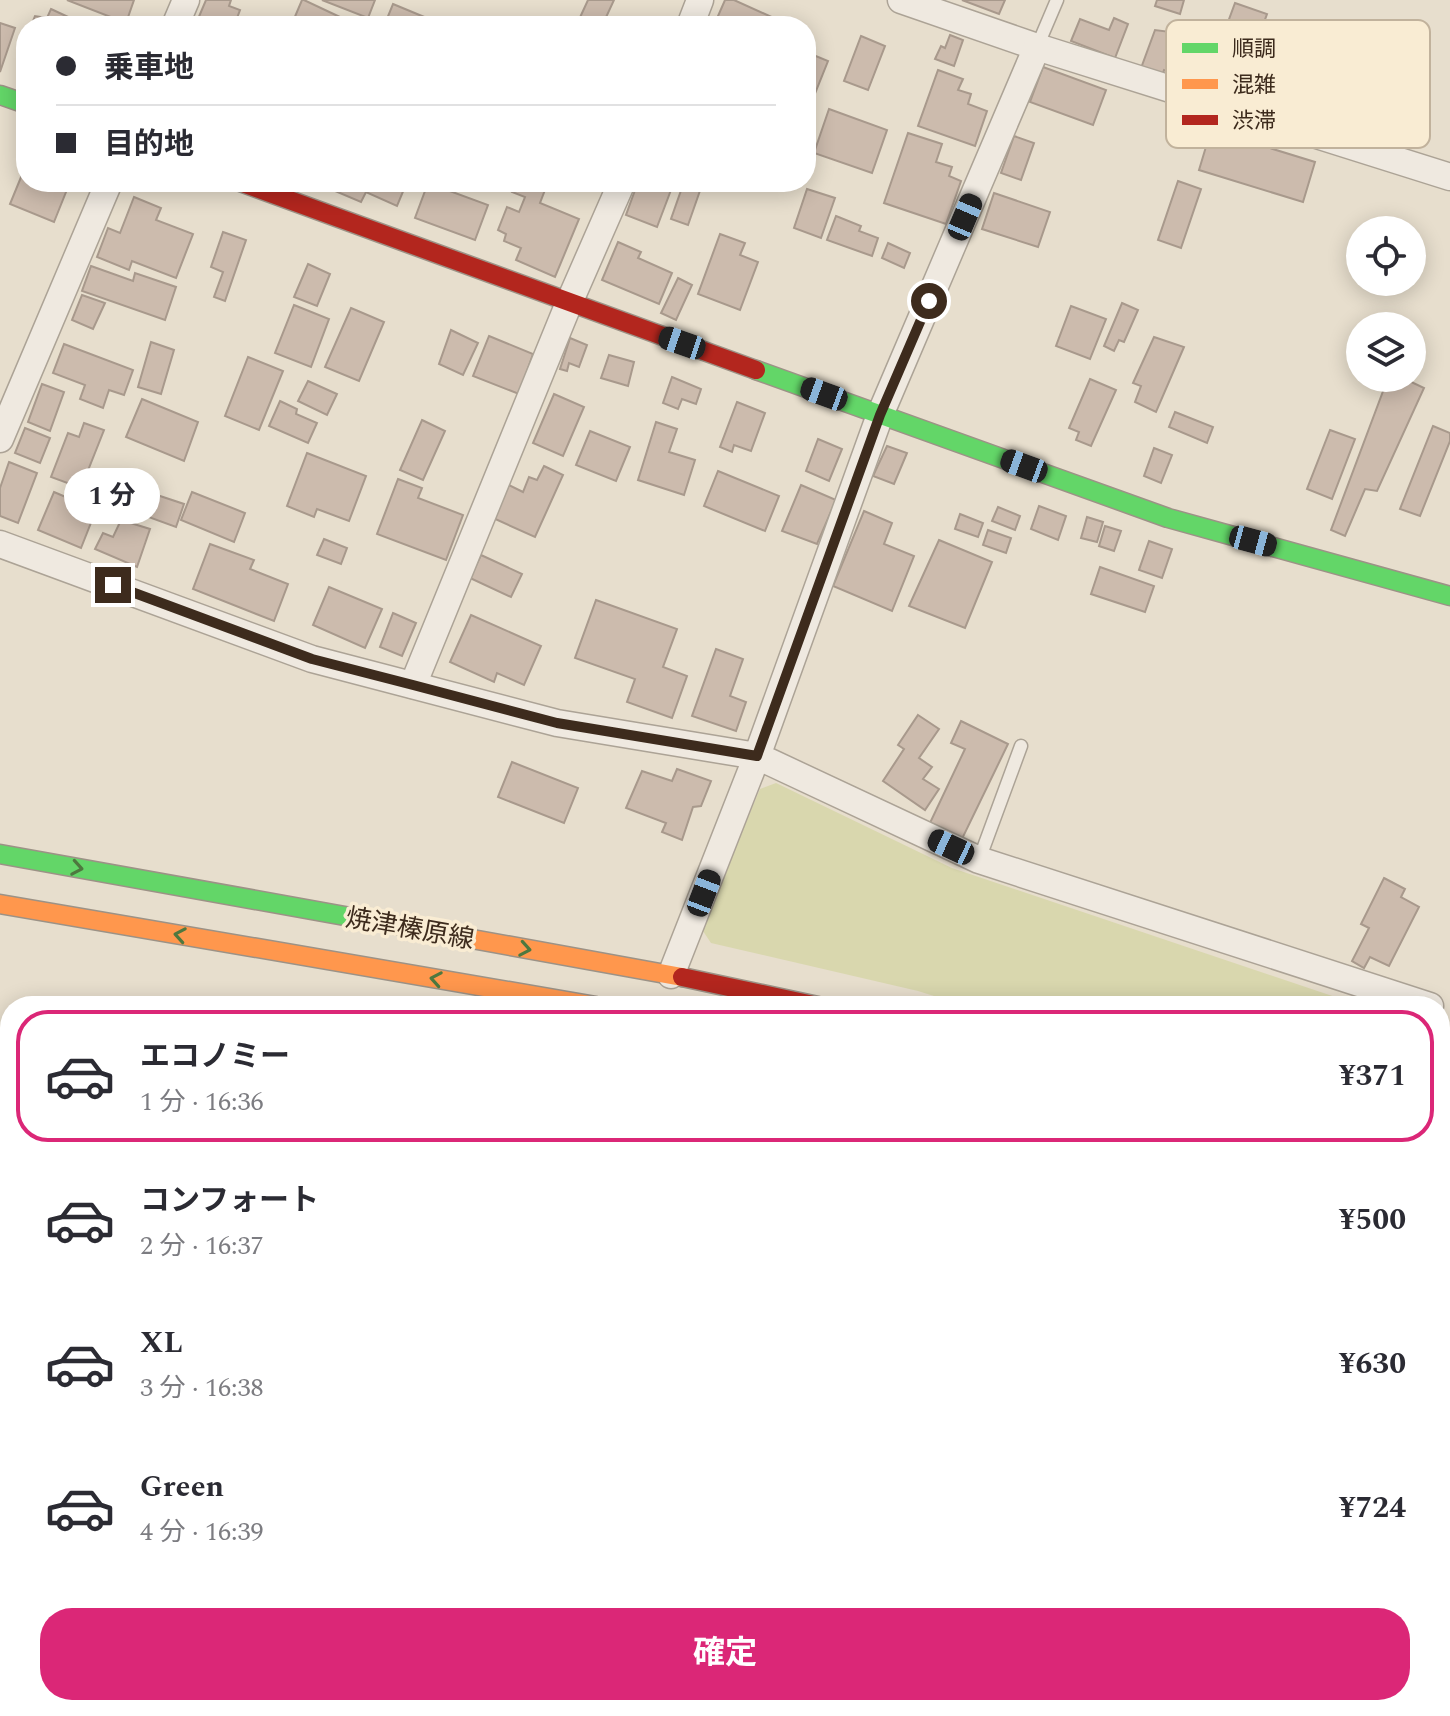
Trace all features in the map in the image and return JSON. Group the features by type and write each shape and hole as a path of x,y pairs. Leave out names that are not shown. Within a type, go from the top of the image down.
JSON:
{"main road":[{"path":"267,192 1168,518 1450,596"},
{"name":"焼津榛原線","path":"0,854 671,975 771,996"},
{"name":"焼津榛原線","path":"0,904 538,996"}],"street":[{"path":"901,0 1166,88"},
{"path":"671,975 757,756 880,415 1037,47"},
{"path":"1358,148 1450,177"},
{"path":"0,439 105,192"},
{"path":"413,685 618,192"},
{"path":"0,544 312,659 557,723 757,756 979,860 1399,996"}],"lane":[{"path":"1037,47 1057,0"},
{"path":"979,860 1021,746"}],"shaded area":[{"path":"776,783 952,868 1332,996 934,996 711,943 701,928 760,789"}],"building":[{"path":"67,0 134,0 128,16 108,16"},
{"path":"206,0 231,0 229,6 240,10 238,16 199,16"},
{"path":"304,0 338,16 295,16"},
{"path":"322,0 375,0 369,16"},
{"path":"588,0 614,0 607,16 581,16"},
{"path":"725,0 734,0 769,16 718,16"},
{"path":"962,0 1005,0 999,14"},
{"path":"1157,0 1184,0 1180,14 1155,6"},
{"path":"1235,3 1267,14 1265,20 1229,20"},
{"path":"393,4 422,16 388,16"},
{"path":"51,9 66,16 48,16"},
{"path":"1114,18 1128,24 1115,58 1071,41 1080,19 1109,30"},
{"path":"0,23 15,28 0,72"},
{"path":"1155,30 1166,31 1166,71 1161,79 1140,71"},
{"path":"950,35 963,40 954,66 935,59 941,46 945,48"},
{"path":"861,36 885,46 868,90 844,81"},
{"path":"816,56 828,61 816,91"},
{"path":"1043,67 1106,90 1093,125 1030,102"},
{"path":"938,70 963,79 958,90 971,94 968,104 987,111 975,146 918,126"},
{"path":"829,109 887,130 872,173 816,154"},
{"path":"908,133 942,144 936,162 952,167 949,176 961,181 946,224 884,203"},
{"path":"1014,136 1034,143 1021,180 1001,173"},
{"path":"1206,148 1270,148 1315,162 1303,202 1199,170"},
{"path":"1178,181 1201,189 1181,248 1158,240"},
{"path":"16,189 16,192 66,192 54,222 10,204"},
{"path":"337,192 366,192 361,202"},
{"path":"366,192 403,192 397,206"},
{"path":"425,192 453,192 488,205 475,240 415,218"},
{"path":"512,192 544,192 540,203 579,219 555,277 516,260 521,248 504,241 506,234 498,230 507,207 519,212 525,197"},
{"path":"634,192 670,192 657,227 626,215"},
{"path":"680,192 700,192 688,225 671,219"},
{"path":"806,192 835,198 821,238 794,228"},
{"path":"994,193 1050,212 1038,247 982,229"},
{"path":"134,197 161,208 156,220 193,234 176,278 132,261 129,270 97,257 108,228 120,233"},
{"path":"836,216 861,226 859,231 878,238 872,256 827,240"},
{"path":"223,232 246,240 225,301 214,297 223,272 211,267"},
{"path":"720,234 745,243 740,255 758,262 740,310 698,294"},
{"path":"618,242 641,252 638,258 672,273 659,304 602,280"},
{"path":"888,243 910,253 904,268 882,258"},
{"path":"308,264 330,274 317,306 294,297"},
{"path":"91,266 133,281 135,273 176,287 165,320 82,291"},
{"path":"678,278 692,285 676,320 661,313"},
{"path":"82,295 105,303 93,329 72,320"},
{"path":"1122,303 1138,310 1124,342 1119,340 1114,351 1104,346"},
{"path":"294,305 329,319 311,367 275,353"},
{"path":"1071,306 1106,319 1090,359 1056,346"},
{"path":"351,308 384,322 359,381 325,367"},
{"path":"451,330 478,343 463,375 439,364"},
{"path":"489,336 533,354 519,394 473,376"},
{"path":"1154,337 1184,347 1156,412 1135,402 1141,386 1133,383"},
{"path":"570,338 587,345 579,367 569,363 567,371 560,369"},
{"path":"151,342 174,350 161,394 138,387"},
{"path":"64,344 133,370 124,395 109,390 103,408 80,399 85,385 53,373"},
{"path":"609,355 634,362 628,386 601,378"},
{"path":"248,357 283,371 259,430 225,416"},
{"path":"672,377 701,389 696,404 682,399 678,409 663,403"},
{"path":"1090,379 1116,390 1091,446 1076,440 1079,432 1069,428"},
{"path":"308,381 337,394 327,415 298,401"},
{"path":"42,384 64,392 50,431 28,422"},
{"path":"1383,392 1422,392 1377,491 1365,489 1345,536 1331,530"},
{"path":"554,394 584,407 563,456 533,443"},
{"path":"142,399 198,422 184,461 126,437"},
{"path":"280,401 297,409 296,414 317,423 308,443 269,426"},
{"path":"737,402 765,413 751,451 734,445 732,452 720,447"},
{"path":"1175,412 1213,427 1207,443 1169,427"},
{"path":"422,420 445,431 423,480 400,470"},
{"path":"656,422 677,429 669,452 695,460 684,495 638,480"},
{"path":"84,423 104,430 81,488 51,477 68,433 79,437"},
{"path":"1433,426 1450,433 1450,441 1420,516 1400,509"},
{"path":"25,428 50,438 40,463 15,453"},
{"path":"1330,430 1355,439 1332,499 1307,489"},
{"path":"590,431 630,447 616,481 576,465"},
{"path":"818,439 842,449 829,481 806,471"},
{"path":"887,446 907,453 894,484 873,476"},
{"path":"1154,448 1172,455 1161,483 1144,476"},
{"path":"307,453 366,476 349,521 317,509 314,517 287,506"},
{"path":"9,462 37,473 18,523 0,516 0,488"},
{"path":"544,466 563,475 535,537 493,518 509,485 523,492 529,477 537,480"},
{"path":"718,471 779,496 765,531 704,506"},
{"path":"398,479 422,488 418,498 463,515 446,560 377,534"},
{"path":"801,485 836,500 817,544 782,531"},
{"path":"54,492 96,510 81,548 38,530"},
{"path":"192,492 245,513 234,542 181,520"},
{"path":"151,493 184,504 176,527 143,515"},
{"path":"1039,506 1066,516 1058,540 1031,529"},
{"path":"998,507 1020,516 1015,530 992,521"},
{"path":"864,511 892,523 884,544 914,556 892,611 833,586"},
{"path":"960,514 983,523 978,537 955,529"},
{"path":"1087,517 1103,522 1097,542 1081,538"},
{"path":"121,520 150,529 137,567 95,549 103,533 113,537"},
{"path":"1105,526 1121,531 1114,551 1099,546"},
{"path":"988,530 1011,538 1006,553 983,545"},
{"path":"324,539 347,548 341,564 317,555"},
{"path":"939,540 992,562 965,628 909,606"},
{"path":"1149,541 1172,549 1162,578 1139,570"},
{"path":"210,544 254,560 250,569 288,584 274,621 193,589"},
{"path":"481,555 522,574 511,597 470,578"},
{"path":"1100,567 1154,586 1145,612 1091,594"},
{"path":"329,587 382,609 365,648 313,625"},
{"path":"596,600 677,629 663,667 687,676 672,718 627,702 635,679 575,658"},
{"path":"393,613 416,623 402,656 380,647"},
{"path":"471,615 541,646 524,685 497,673 494,682 450,662"},
{"path":"716,649 743,659 730,696 746,702 736,731 692,716"},
{"path":"918,715 939,729 919,758 932,767 923,779 939,789 925,810 883,781 904,749 898,745"},
{"path":"961,721 1008,744 961,841 929,825 965,749 951,743"},
{"path":"512,762 578,788 564,823 498,797"},
{"path":"677,769 711,781 701,806 693,807 682,840 662,832 666,823 626,808 642,771 672,781"},
{"path":"1384,878 1405,889 1401,897 1419,907 1389,966 1370,957 1364,968 1352,961 1369,928 1361,924"}],"traffic: fast":[{"path":"0,95 16,101"},
{"path":"756,370 1168,518 1450,596"},
{"path":"0,854 367,920"}],"traffic: slow":[{"path":"0,904 538,996"},
{"path":"367,920 682,977"}],"traffic: jam":[{"path":"267,192 756,370"},
{"path":"682,977 771,996"}],"route":[{"path":"113,585 312,659 557,723 757,756 880,415 929,301"}]}
